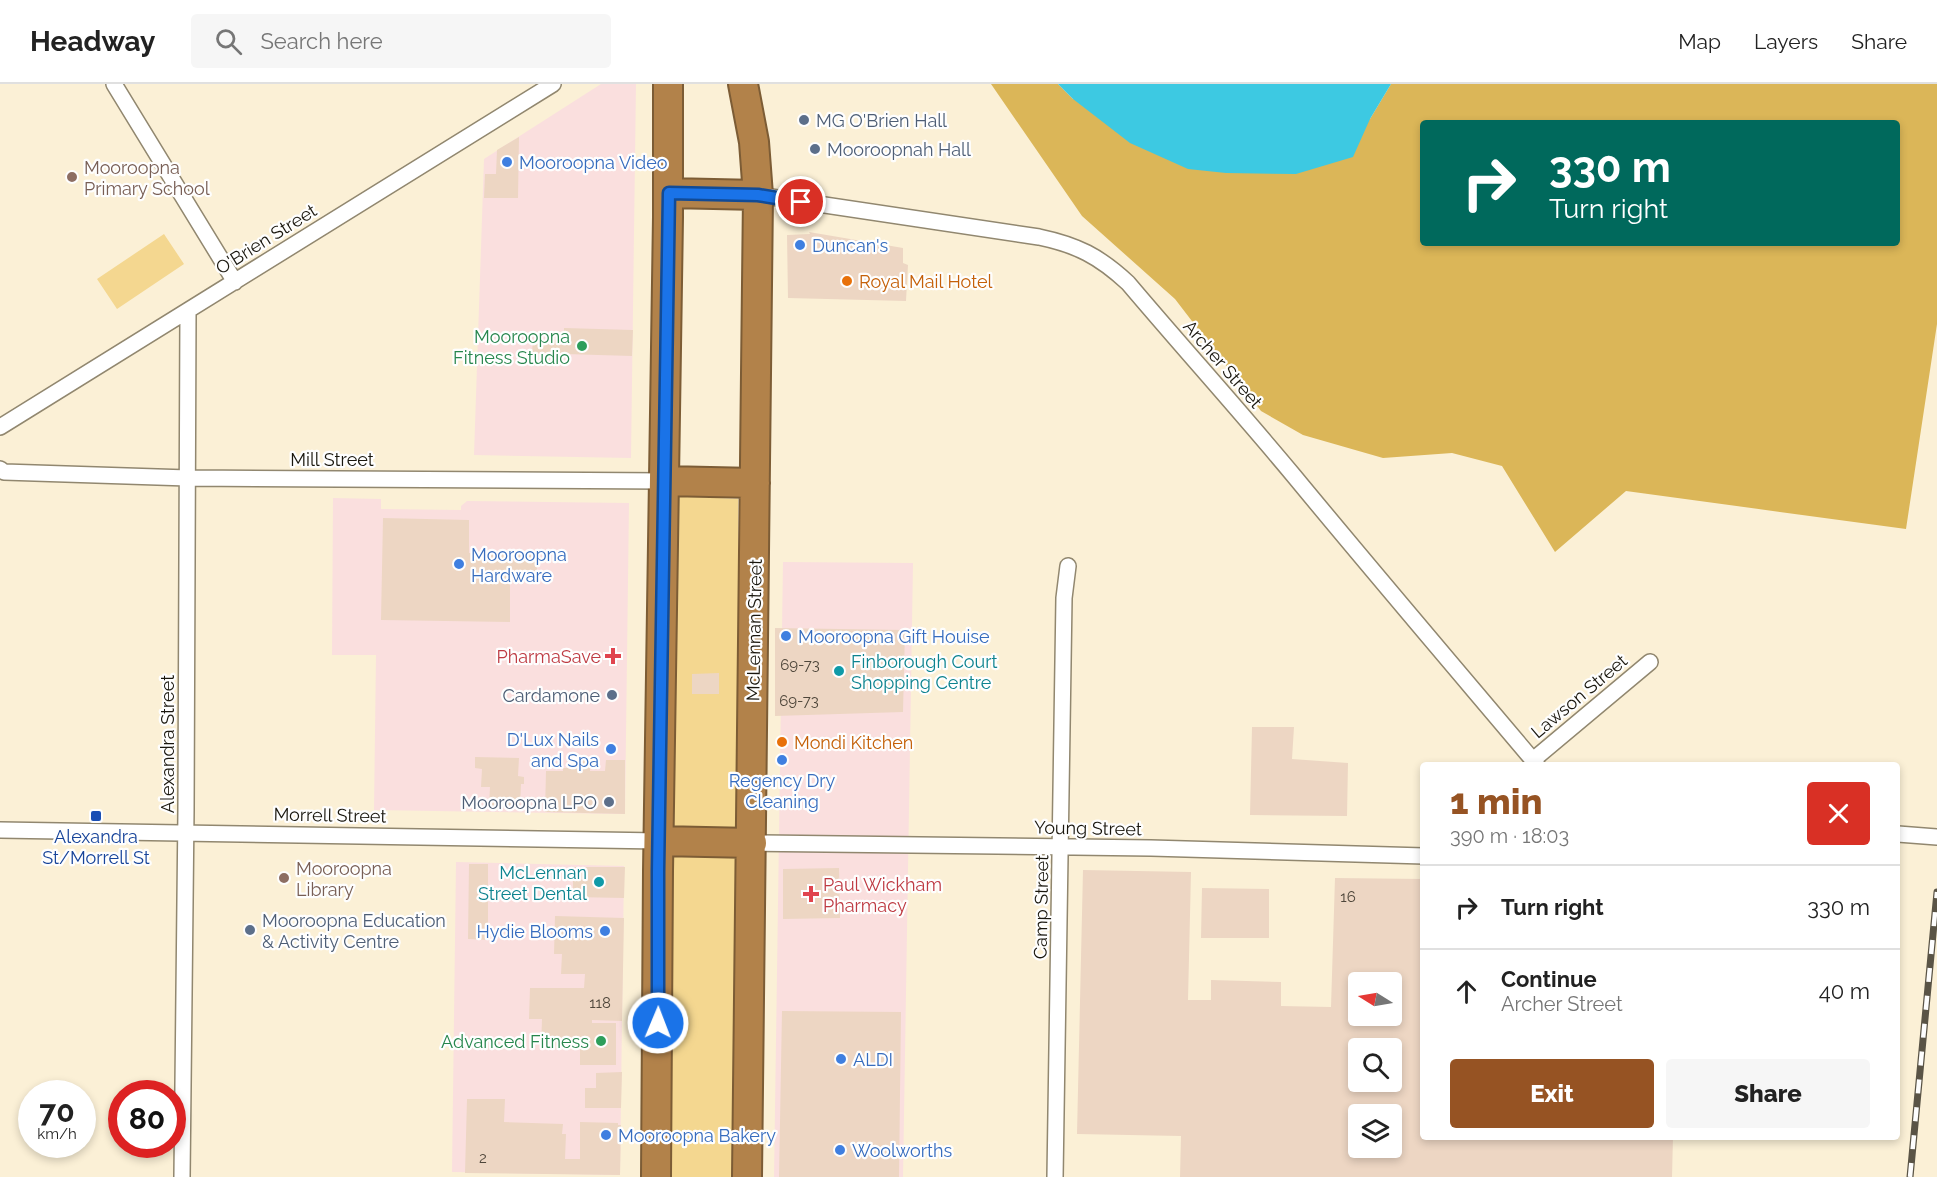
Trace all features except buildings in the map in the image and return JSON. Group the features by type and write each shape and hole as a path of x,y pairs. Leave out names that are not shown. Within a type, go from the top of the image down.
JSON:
{"highway":[{"path":"656,1177 669,193 668,84"},
{"name":"McLennan Street","path":"743,84 754,142 758,195 747,1177"},
{"path":"669,193 758,195"},
{"path":"665,481 755,483"},
{"path":"659,841 752,843"}],"street":[{"path":"114,84 235,282"},
{"name":"O'Brien Street","path":"0,427 553,84"},
{"name":"Archer Street","path":"758,195 1038,237 1072,245 1100,259 1128,283 1535,762"},
{"name":"Alexandra Street","path":"182,1177 188,311"},
{"name":"Mill Street","path":"0,470 4,472 188,478 665,481"},
{"name":"Camp Street","path":"1055,1177 1065,598 1068,566"},
{"name":"Lawson Street","path":"1535,762 1650,662"},
{"name":"Morrell Street","path":"0,830 659,841"},
{"path":"1900,834 1937,837"},
{"name":"Young Street","path":"752,843 1151,848 1420,856"}],"shaded area":[{"path":"601,84 636,84 631,458 474,455 484,159"},
{"path":"991,84 1058,84 1073,99 1370,119 1391,84 1937,84 1937,324 1906,529 1626,491 1555,552 1502,466 1452,453 1383,458 1303,435 1261,411 1175,299 1082,216"},
{"path":"164,234 184,264 117,309 97,279"},
{"path":"678,496 738,499 738,834 674,830"},
{"path":"333,498 381,499 381,509 461,510 461,506 467,501 629,503 625,814 374,810 376,655 332,655"},
{"path":"783,562 913,563 903,1177 774,1177"},
{"path":"671,850 741,854 733,1177 668,1177"},
{"path":"456,862 624,866 620,1175 452,1172"}],"water":[{"path":"1058,84 1391,84 1370,119 1353,157 1296,174 1226,173 1188,169 1130,143 1073,99"}],"railway":[{"path":"1910,1177 1937,892"}],"place":[{"name":"MG O'Brien Hall","path":"804,120"},
{"name":"Mooroopnah Hall","path":"815,149"},
{"name":"Mooroopna Video","path":"507,162"},
{"name":"Mooroopna Primary School","path":"72,177"},
{"name":"Duncan's","path":"800,245"},
{"name":"Royal Mail Hotel","path":"847,281"},
{"name":"Mooroopna Fitness Studio","path":"582,346"},
{"name":"Mooroopna Hardware","path":"459,564"},
{"name":"Mooroopna Gift Houise","path":"786,636"},
{"name":"PharmaSave","path":"613,656"},
{"name":"Finborough Court Shopping Centre","path":"839,671"},
{"name":"Cardamone","path":"612,695"},
{"name":"Mondi Kitchen","path":"782,742"},
{"name":"D'Lux Nails and Spa","path":"611,749"},
{"name":"Regency Dry Cleaning","path":"782,760"},
{"name":"Mooroopna LPO","path":"609,802"},
{"name":"Alexandra St/Morrell St","path":"96,816"},
{"name":"Mooroopna Library","path":"284,878"},
{"name":"McLennan Street Dental","path":"599,882"},
{"name":"Paul Wickham Pharmacy","path":"811,894"},
{"name":"Mooroopna Education & Activity Centre","path":"250,930"},
{"name":"Hydie Blooms","path":"605,931"},
{"name":"Advanced Fitness","path":"601,1041"},
{"name":"ALDI","path":"841,1059"},
{"name":"Mooroopna Bakery","path":"606,1135"},
{"name":"Woolworths","path":"840,1150"}],"route":[{"path":"658,1023 658,871 669,193 758,195 801,202"}]}
